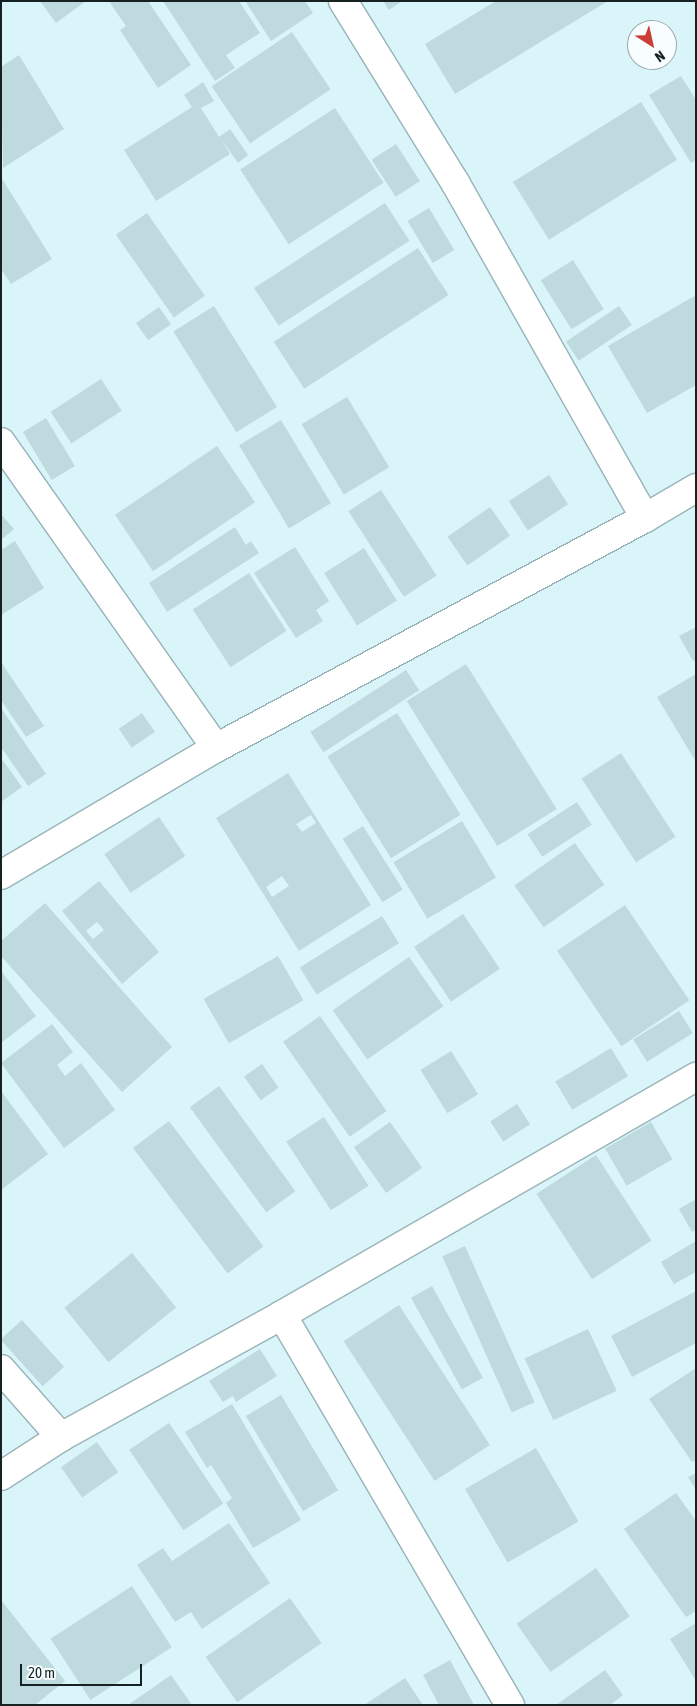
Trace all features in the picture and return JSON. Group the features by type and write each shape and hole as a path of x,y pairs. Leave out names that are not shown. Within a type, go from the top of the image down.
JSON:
{"street":[{"path":"343,1 456,184 645,518"},
{"path":"1,442 216,748"},
{"path":"1,875 216,748 645,518 696,488"},
{"path":"1,1476 61,1437 282,1315 696,1077"},
{"path":"282,1315 510,1705"},
{"path":"1,1369 61,1437"}],"building":[{"path":"40,1 86,1 56,23"},
{"path":"113,1 148,1 191,65 158,88 120,30 126,26 110,3"},
{"path":"163,1 239,1 260,33 226,55 235,68 215,81"},
{"path":"245,1 305,1 313,13 271,41"},
{"path":"383,1 402,1 389,10"},
{"path":"496,1 608,1 455,94 425,44"},
{"path":"292,32 331,89 250,143 212,86"},
{"path":"19,55 64,129 3,168 1,67"},
{"path":"681,76 696,100 696,160 691,163 649,95"},
{"path":"203,82 214,101 201,108 219,137 230,129 248,155 238,163 221,139 230,154 156,201 124,150 192,107 184,95"},
{"path":"641,102 677,160 549,240 513,182"},
{"path":"335,108 383,183 289,244 240,170"},
{"path":"396,144 420,181 396,197 372,160"},
{"path":"1,177 52,259 11,284 1,269"},
{"path":"385,203 410,241 279,326 254,288"},
{"path":"429,208 454,250 433,263 408,221"},
{"path":"147,213 205,296 174,318 116,235"},
{"path":"418,248 448,295 304,389 274,342"},
{"path":"573,260 604,309 572,329 541,280"},
{"path":"696,295 696,385 647,413 608,346"},
{"path":"214,306 277,407 236,432 173,331"},
{"path":"619,306 632,325 579,361 566,342"},
{"path":"159,307 171,324 148,340 136,323"},
{"path":"101,379 122,411 71,444 51,412"},
{"path":"347,397 389,467 344,495 302,424"},
{"path":"46,418 75,466 52,480 23,432"},
{"path":"281,420 331,503 289,528 239,445"},
{"path":"217,446 255,502 153,571 115,515"},
{"path":"549,475 568,504 528,530 509,501"},
{"path":"381,490 437,576 404,597 348,511"},
{"path":"490,507 510,536 467,565 447,537"},
{"path":"1,514 14,529 1,540"},
{"path":"235,527 246,545 251,541 259,553 167,612 149,583"},
{"path":"15,541 44,588 1,615 1,550"},
{"path":"295,547 329,601 316,610 323,621 296,638 254,573"},
{"path":"364,548 397,601 357,625 324,573"},
{"path":"249,573 287,631 230,667 193,609"},
{"path":"696,627 696,660 693,661 679,636"},
{"path":"1,662 44,726 26,737 1,700"},
{"path":"466,664 557,809 497,846 407,701"},
{"path":"406,670 419,690 323,752 310,732"},
{"path":"696,674 696,762 657,697"},
{"path":"1,708 46,774 28,786 1,747"},
{"path":"142,713 155,732 132,748 119,729"},
{"path":"397,713 461,815 391,858 327,756"},
{"path":"621,753 675,837 636,862 582,779"},
{"path":"1,758 22,787 1,802"},
{"path":"288,773 371,905 299,951 216,818","holes":["311,815 316,823 302,832 296,824","282,876 289,886 272,897 266,887"]},
{"path":"577,802 592,825 542,857 528,834"},
{"path":"159,817 185,856 131,893 104,854"},
{"path":"462,821 496,878 427,919 393,862"},
{"path":"363,826 403,890 382,902 343,839"},
{"path":"575,843 604,885 544,927 514,885"},
{"path":"99,881 159,952 122,984 62,911","holes":["97,922 104,930 93,939 86,931"]},
{"path":"45,903 172,1047 122,1092 1,956 1,941"},
{"path":"625,905 689,1000 621,1046 557,951"},
{"path":"463,914 500,969 451,1002 414,947"},
{"path":"382,916 399,943 317,995 300,967"},
{"path":"278,956 304,1000 229,1043 204,999"},
{"path":"409,957 443,1006 367,1059 333,1010"},
{"path":"1,971 36,1016 1,1043"},
{"path":"679,1011 693,1033 647,1062 633,1040"},
{"path":"320,1016 387,1111 350,1137 283,1042"},
{"path":"52,1024 73,1052 57,1065 65,1076 81,1063 115,1110 64,1148 1,1063"},
{"path":"611,1048 628,1076 572,1110 555,1081"},
{"path":"451,1051 478,1094 447,1113 420,1070"},
{"path":"262,1064 279,1088 261,1100 244,1077"},
{"path":"219,1086 295,1191 266,1212 190,1107"},
{"path":"1,1091 48,1154 1,1190"},
{"path":"517,1104 530,1124 503,1142 490,1121"},
{"path":"324,1117 369,1186 331,1210 286,1142"},
{"path":"169,1121 263,1246 228,1273 133,1148"},
{"path":"390,1122 422,1168 386,1193 354,1147"},
{"path":"651,1122 672,1159 627,1186 605,1148"},
{"path":"596,1155 652,1241 592,1279 536,1194"},
{"path":"696,1199 696,1230 692,1232 679,1209"},
{"path":"696,1241 696,1272 674,1284 661,1262"},
{"path":"465,1246 535,1402 512,1412 442,1256"},
{"path":"132,1253 176,1307 108,1362 64,1308"},
{"path":"432,1286 483,1378 462,1389 411,1298"},
{"path":"696,1291 696,1343 632,1377 611,1336"},
{"path":"399,1305 490,1445 435,1481 344,1341"},
{"path":"22,1320 64,1367 43,1386 1,1340"},
{"path":"588,1329 617,1391 553,1420 525,1359"},
{"path":"260,1349 277,1376 236,1402 233,1396 223,1402 209,1381"},
{"path":"696,1368 696,1460 692,1462 649,1399"},
{"path":"281,1395 338,1490 303,1511 246,1416"},
{"path":"232,1404 301,1520 253,1548 226,1503 232,1498 211,1465 207,1468 185,1432"},
{"path":"169,1423 223,1503 183,1530 129,1450"},
{"path":"97,1442 118,1472 82,1498 61,1467"},
{"path":"536,1448 578,1522 507,1563 465,1489"},
{"path":"696,1473 696,1490 688,1477"},
{"path":"676,1493 696,1521 696,1611 686,1617 624,1529"},
{"path":"229,1523 270,1583 202,1629 191,1612 175,1622 137,1565 163,1548 172,1561"},
{"path":"596,1568 630,1616 550,1672 517,1624"},
{"path":"132,1586 172,1647 90,1700 51,1639"},
{"path":"290,1598 322,1643 237,1702 206,1657"},
{"path":"1,1600 65,1681 35,1705 1,1705"},
{"path":"696,1623 696,1681 670,1639"},
{"path":"450,1660 474,1705 439,1705 423,1675"},
{"path":"605,1670 623,1695 610,1705 556,1705"},
{"path":"171,1675 192,1705 128,1705"},
{"path":"405,1678 423,1705 364,1705"}]}
